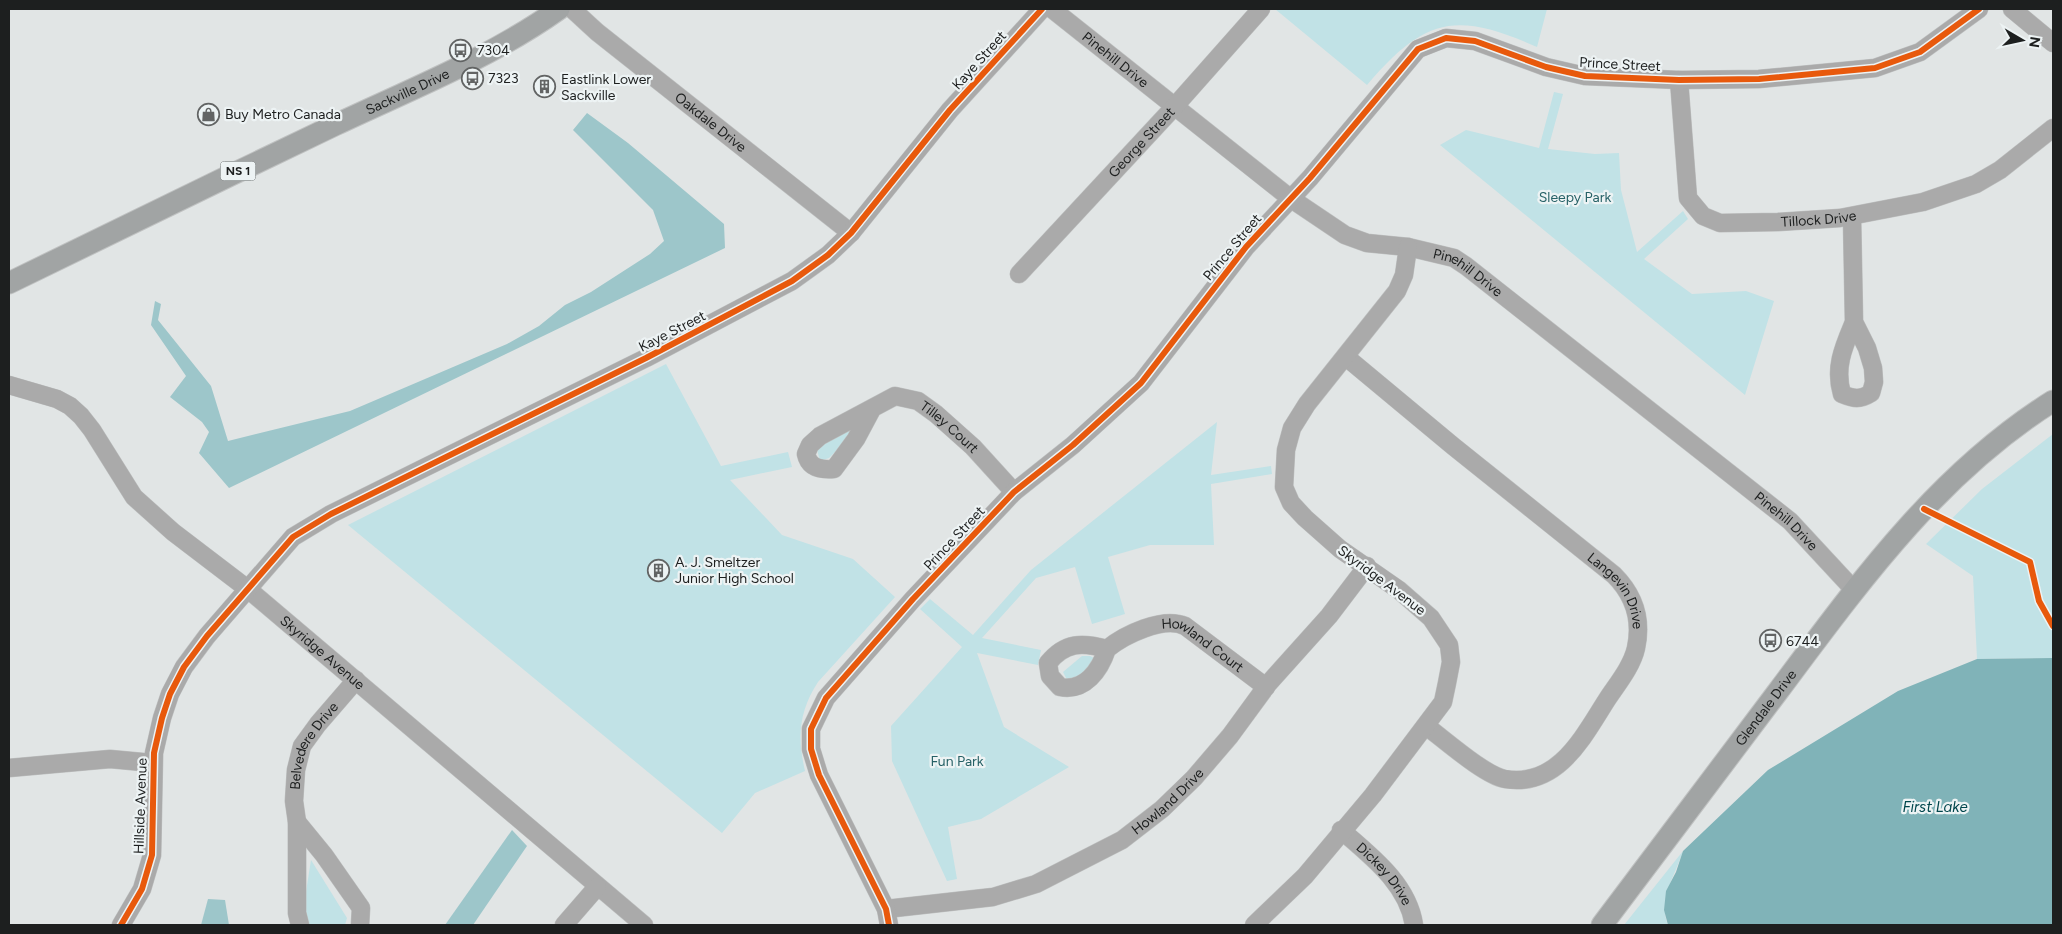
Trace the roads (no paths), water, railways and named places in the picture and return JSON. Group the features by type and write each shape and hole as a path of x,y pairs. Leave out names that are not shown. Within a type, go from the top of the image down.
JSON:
{"main road":[{"name":"Sackville Drive","path":"9,283 197,191 469,63 521,36 559,9"},
{"name":"Glendale Drive","path":"1602,925 1854,590 1944,487 2028,417 2053,401"}],"street":[{"name":"Oakdale Drive","path":"572,9 597,32 851,233"},
{"name":"Kaye Street","path":"249,590 293,537 305,529 744,308 792,281 828,255 851,233 950,110 1042,9"},
{"name":"Pinehill Drive","path":"1052,9 1290,198 1355,240 1408,247 1454,258 1466,266 1790,521 1854,590"},
{"name":"George Street","path":"1019,274 1175,106 1261,9"},
{"name":"Prince Street","path":"887,917 819,775 811,748 811,729 826,698 920,592 1014,492 1073,445 1141,384 1246,247 1418,49 1446,38 1475,41 1570,74 1679,80 1759,79 1875,68 1920,52 1979,9"},
{"path":"2012,9 2053,43"},
{"name":"Tillock Drive","path":"1679,80 1688,198 1702,216 1720,222 1778,222 1852,217 1923,202 1976,184 2000,170 2053,128"},
{"path":"1852,217 1854,322"},
{"name":"Skyridge Avenue","path":"1254,925 1304,876 1373,795 1443,702 1451,662 1449,645 1431,618 1367,566 1340,549 1305,518 1292,503 1284,487 1286,450 1292,428 1307,404 1397,292 1404,275 1408,247"},
{"name":"Langevin Drive","path":"1346,356 1445,440 1614,575 1627,588 1635,604 1636,643 1628,666 1570,757 1544,774 1519,780 1503,779 1486,771 1426,726"},
{"name":"Skyridge Avenue","path":"9,385 57,399 70,406 82,416 134,497 173,532 249,590 644,925"},
{"name":"Tilley Court","path":"872,409 895,396 918,401 972,447 1014,492"},
{"name":"Howland Drive","path":"887,917 1019,890 1036,884 1122,840 1162,809 1194,778 1230,736 1266,687 1329,616 1367,566"},
{"name":"Hillside Avenue","path":"121,925 142,889 152,855 154,763 162,718 170,694 184,667 207,636 249,590"},
{"name":"Howland Court","path":"1107,649 1130,633 1162,624 1178,623 1266,687"},
{"name":"Belvedere Drive","path":"300,925 297,913 297,822 294,801 296,770 302,746 318,724 356,680"},
{"path":"9,768 110,759 154,763"},
{"path":"297,822 324,854 361,908 360,925"},
{"name":"Dickey Drive","path":"1342,830 1365,850 1400,887 1412,910 1414,925"},
{"path":"564,925 597,887"}],"water":[{"name":"First Lake","path":"2053,658 2053,925 1668,925 1664,910 1666,891 1676,872 1683,851 1768,770 1898,691 1977,659"}],"place":[{"name":"7304","path":"461,50"},
{"name":"7323","path":"472,78"},
{"name":"Eastlink Lower Sackville","path":"545,87"},
{"name":"Buy Metro Canada","path":"209,114"},
{"name":"A. J. Smeltzer Junior High School","path":"659,570"},
{"name":"6744","path":"1770,641"}],"park label":[{"name":"Sleepy Park","path":"1575,197"},
{"name":"Fun Park","path":"957,761"}]}
